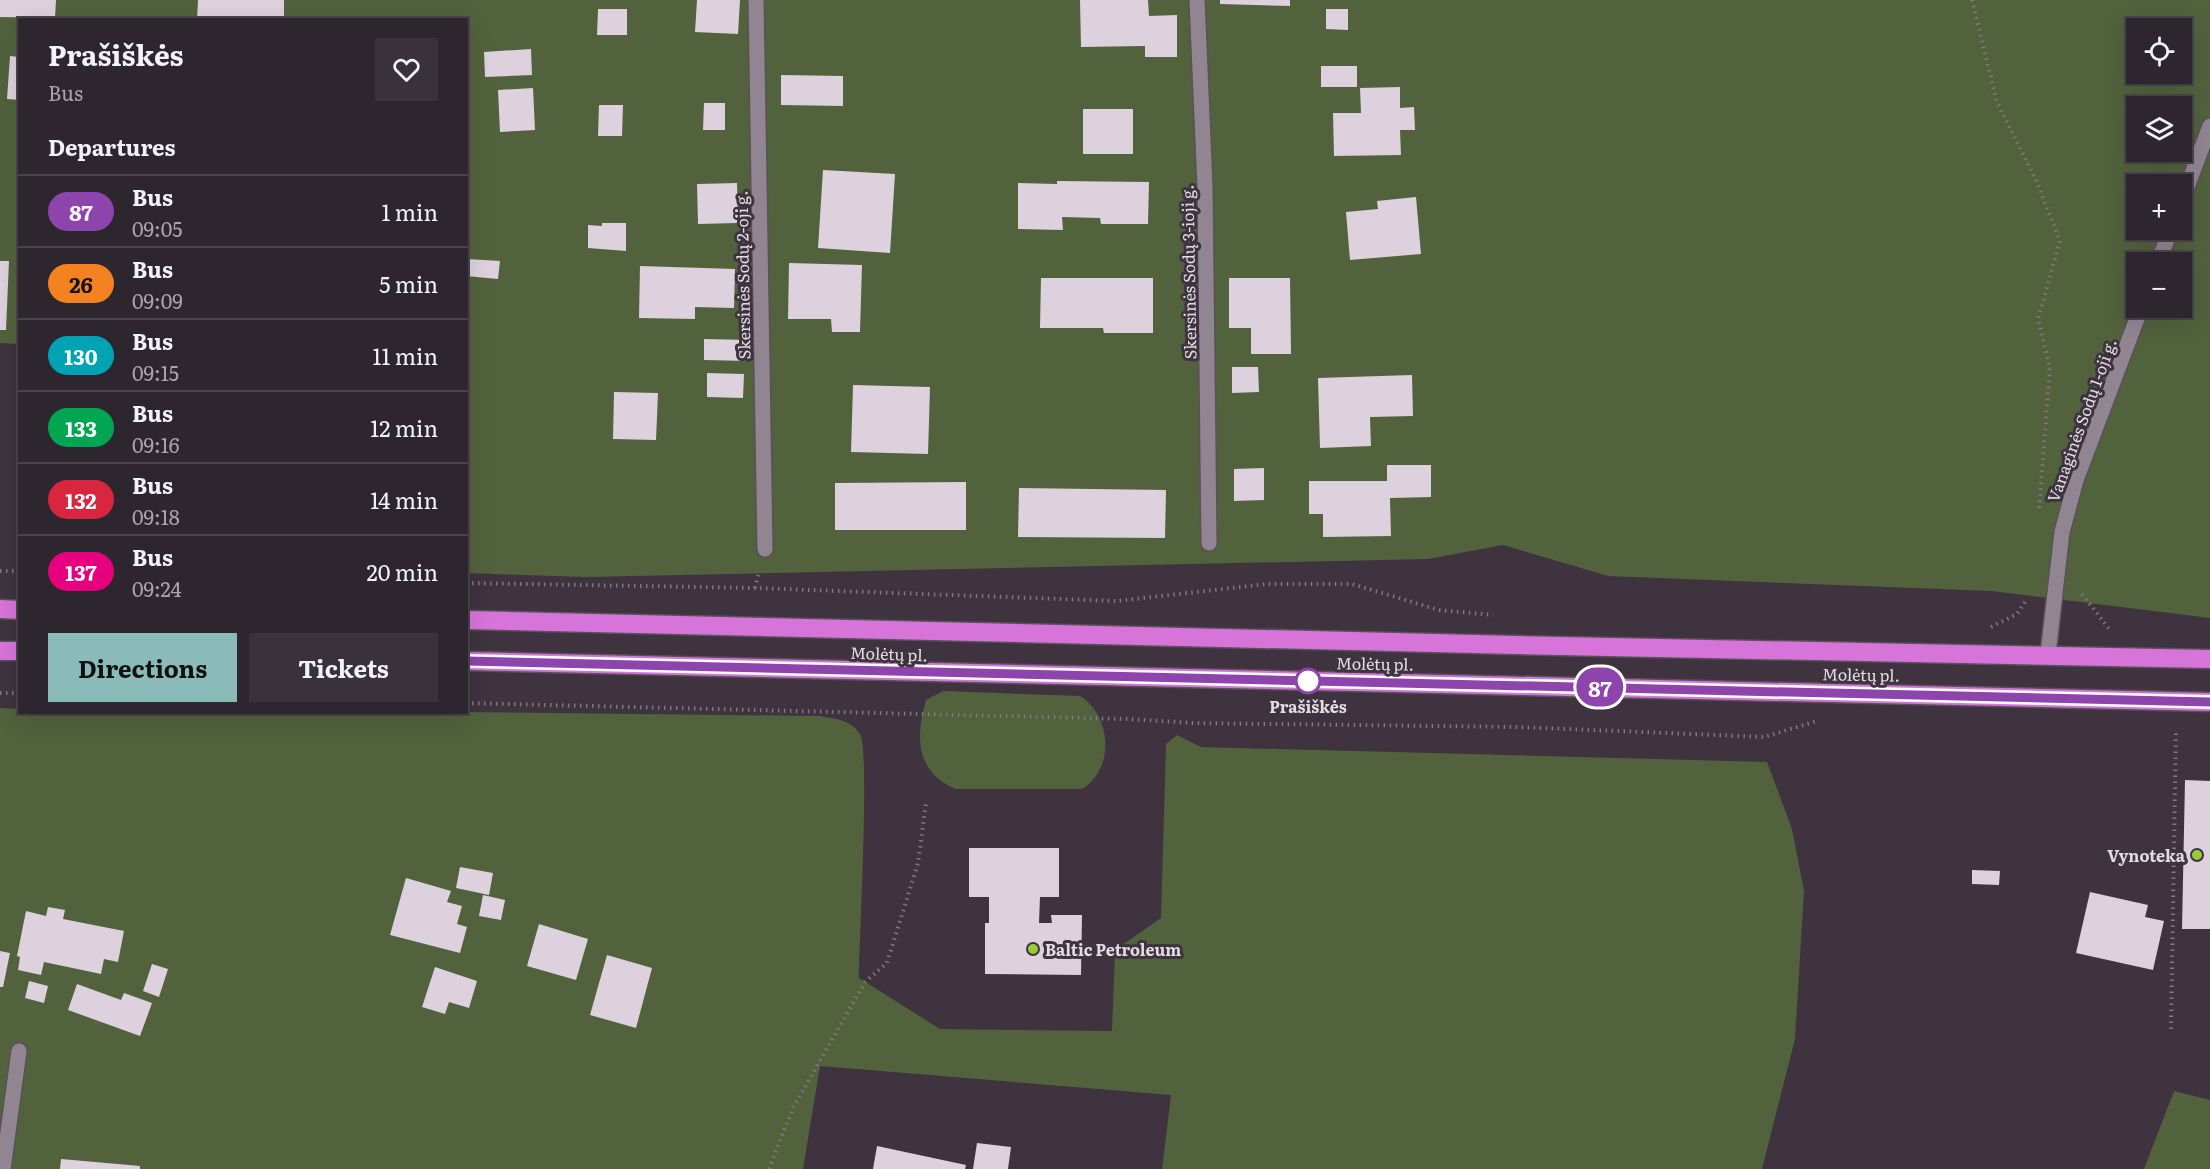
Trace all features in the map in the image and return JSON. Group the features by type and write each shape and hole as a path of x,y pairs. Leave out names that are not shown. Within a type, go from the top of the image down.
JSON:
{"highway":[{"path":"0,609 18,610"},
{"name":"Molėtų pl.","path":"468,620 2210,659"},
{"path":"0,651 18,651"},
{"name":"Molėtų pl.","path":"468,662 2210,702"}],"street":[{"name":"Skersinės Sodų 2-oji g.","path":"756,0 765,549"},
{"name":"Skersinės Sodų 3-ioji g.","path":"1197,0 1205,188 1209,543"},
{"path":"2192,174 2210,126"},
{"name":"Vanaginės Sodų 1-oji g.","path":"2048,654 2062,532 2076,480 2137,318"},
{"path":"3,1169 19,1051"}],"path":[{"path":"1972,0 1997,102 2036,180 2060,241 2038,319 2050,368 2039,519"},
{"path":"0,571 18,572"},
{"path":"468,583 767,589 1118,601 1267,584 1352,584 1439,610 1494,615"},
{"path":"1984,631 2017,614 2038,585 2056,585"},
{"path":"0,693 18,693"},
{"path":"468,703 1127,718 1193,723 1518,727 1764,737 1824,719"},
{"path":"2166,728 2187,729"},
{"path":"2171,1029 2176,729"},
{"path":"769,1169 793,1108 854,1001 865,982 887,963 918,863 926,803"}],"green space":[{"path":"0,0 2210,0 2210,618 1991,591 1608,576 1503,545 1428,559 586,577 468,573 468,18 18,18 18,344 0,343"},
{"path":"943,691 1080,696 1091,705 1103,729 1104,756 1100,769 1093,780 1082,789 956,789 933,774 926,764 920,740 920,727 926,700"},
{"path":"0,708 18,709 18,714 468,714 468,712 819,716 842,720 852,725 860,734 863,747 864,809 859,978 940,1029 1112,1031 1115,950 1161,918 1166,744 1177,735 1201,747 1767,762 1792,829 1804,891 1795,1039 1762,1169 1162,1169 1171,1095 820,1066 803,1169 0,1169"},
{"path":"2174,1091 2210,1100 2210,1169 2144,1169"}],"building":[{"path":"0,0 56,0 55,18 0,17"},
{"path":"198,0 284,0 284,18 197,18"},
{"path":"697,0 740,0 738,34 695,32"},
{"path":"1080,0 1148,0 1149,16 1177,15 1177,57 1145,57 1145,46 1081,47"},
{"path":"1220,0 1290,0 1290,6 1220,4"},
{"path":"598,9 627,9 627,35 597,35"},
{"path":"1326,9 1348,9 1348,30 1326,29"},
{"path":"531,49 532,75 485,77 484,52"},
{"path":"10,56 18,57 18,100 7,99"},
{"path":"1321,66 1357,66 1357,87 1321,87"},
{"path":"781,75 843,76 843,106 781,105"},
{"path":"1400,87 1400,108 1414,107 1415,130 1400,130 1401,155 1334,156 1333,113 1361,113 1360,88"},
{"path":"533,88 535,130 500,132 498,90"},
{"path":"704,103 725,103 725,130 703,130"},
{"path":"599,105 623,105 622,136 598,136"},
{"path":"1083,109 1133,109 1133,154 1083,154"},
{"path":"823,170 895,174 890,253 818,248"},
{"path":"1057,181 1149,182 1148,224 1101,224 1100,218 1062,217 1063,230 1018,229 1018,183 1057,184"},
{"path":"737,183 738,223 698,224 697,184"},
{"path":"1416,197 1421,254 1350,260 1346,212 1378,209 1377,201"},
{"path":"602,223 626,223 626,251 588,248 588,225 602,226"},
{"path":"468,259 500,261 498,279 468,276"},
{"path":"0,261 9,261 6,330 0,330"},
{"path":"789,263 862,265 860,332 832,332 831,319 788,319"},
{"path":"640,266 735,269 734,308 695,307 695,319 639,318"},
{"path":"1041,278 1153,278 1153,333 1104,333 1103,328 1040,328"},
{"path":"1229,278 1290,278 1291,354 1251,354 1251,328 1229,328"},
{"path":"704,339 749,340 749,361 704,360"},
{"path":"1232,367 1258,367 1259,392 1232,393"},
{"path":"707,373 744,374 743,398 707,397"},
{"path":"1412,375 1413,416 1370,417 1371,446 1320,448 1318,378"},
{"path":"853,385 930,387 928,454 851,452"},
{"path":"614,392 658,393 656,440 613,439"},
{"path":"1387,465 1431,465 1431,497 1390,498 1391,536 1323,537 1323,514 1309,514 1309,481 1387,481"},
{"path":"1264,468 1264,500 1234,501 1234,469"},
{"path":"966,482 966,530 835,530 835,483"},
{"path":"1019,488 1166,490 1165,538 1018,537"},
{"name":"Vynoteka","path":"2185,780 2210,781 2210,929 2182,929"},
{"path":"969,848 1059,848 1059,897 1040,897 1039,923 1052,923 1051,915 1082,915 1081,975 985,974 985,923 989,923 989,897 969,897"},
{"path":"460,867 493,873 489,895 456,888"},
{"path":"1972,870 2000,871 1999,885 1972,884"},
{"path":"406,878 451,891 447,902 462,906 457,924 467,927 460,953 390,935"},
{"path":"2090,892 2148,905 2145,917 2164,921 2153,970 2076,953"},
{"path":"483,895 505,900 501,920 479,916"},
{"path":"48,907 65,910 63,919 124,931 118,962 104,959 101,974 44,962 41,975 18,970 20,957 17,956 26,911 46,916"},
{"path":"539,924 588,939 576,980 527,966"},
{"path":"0,951 10,953 3,987 0,987"},
{"path":"607,955 652,968 636,1028 590,1015"},
{"path":"152,964 168,969 159,997 143,991"},
{"path":"435,967 477,981 469,1008 449,1002 445,1014 422,1007"},
{"path":"29,981 48,986 44,1003 25,998"},
{"path":"77,984 121,1000 124,993 152,1003 140,1036 68,1010"},
{"path":"977,1143 1011,1147 1008,1169 973,1169"},
{"path":"877,1146 966,1165 965,1169 873,1169"},
{"path":"61,1159 140,1166 140,1169 60,1169"}],"bus line":[{"name":"87","path":"468,661 940,674 2210,702"}],"place":[{"name":"Prašiškės","path":"1308,681"},
{"name":"Vynoteka","path":"2197,855"},
{"name":"Baltic Petroleum","path":"1033,949"}]}
